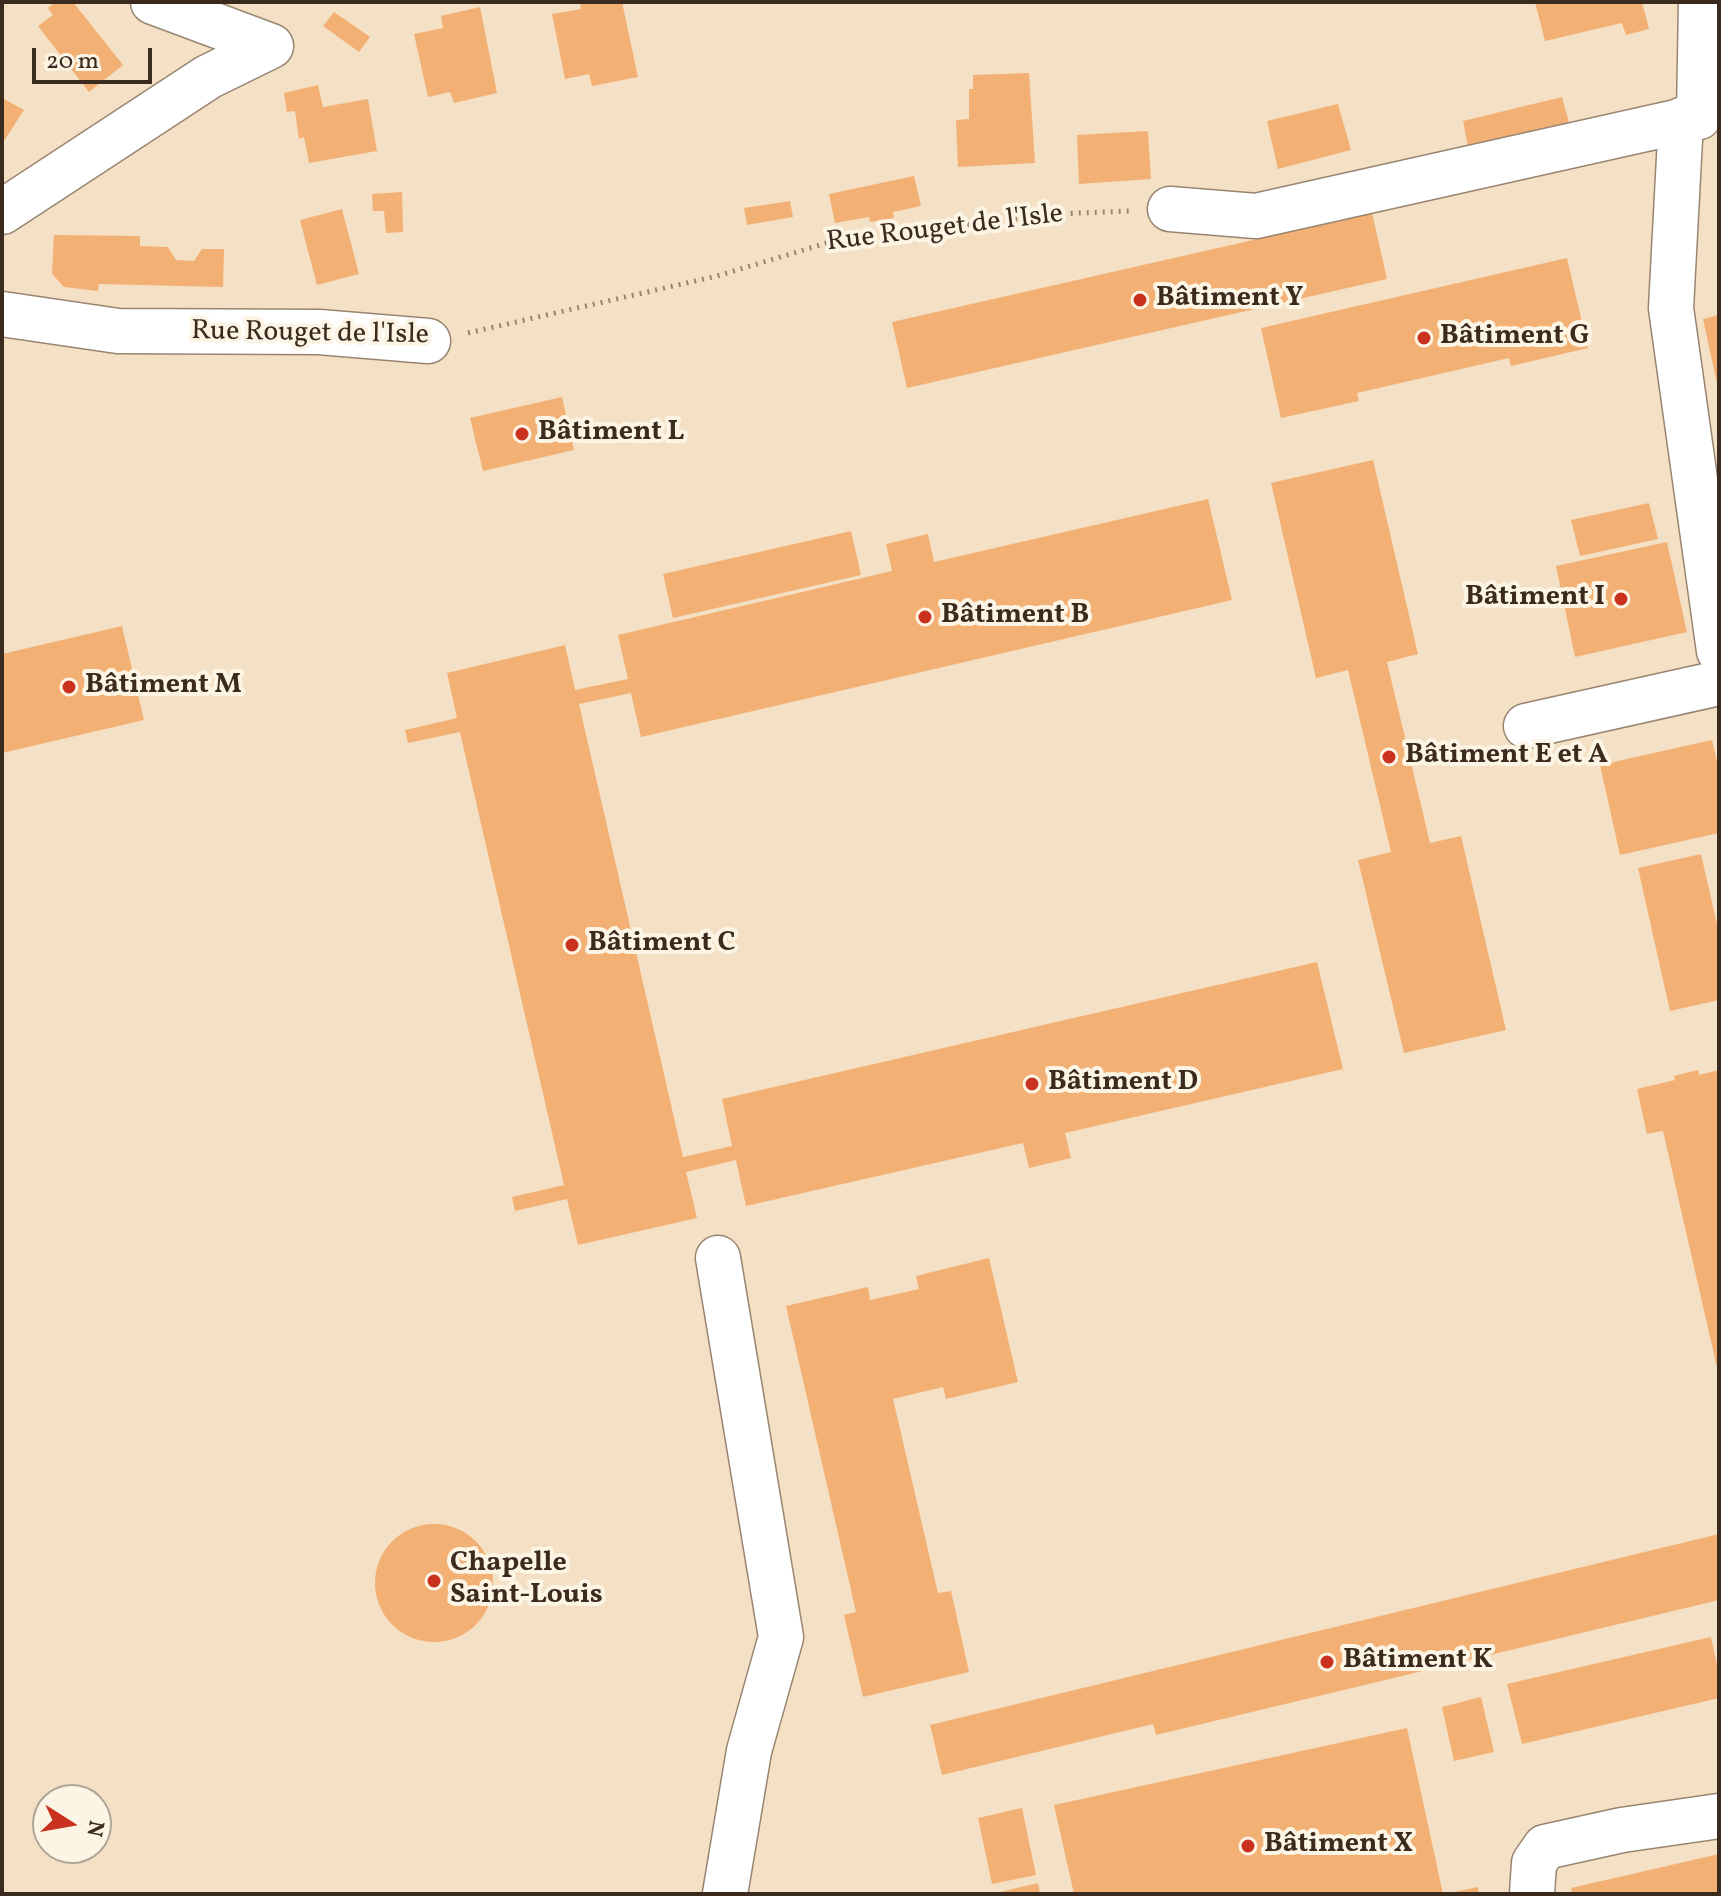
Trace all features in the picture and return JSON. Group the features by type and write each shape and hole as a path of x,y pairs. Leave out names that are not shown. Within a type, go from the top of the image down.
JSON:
{"street":[{"path":"2,212 208,77 271,46 153,2"},
{"path":"1701,2 1671,308 1719,651"},
{"path":"1170,209 1256,216 1690,118"},
{"name":"Rue Rouget de l'Isle","path":"2,314 118,331 319,332 428,341"},
{"path":"1526,726 1719,683"},
{"path":"718,1258 781,1637 749,1751 725,1894"},
{"path":"1532,1894 1534,1863 1545,1847 1622,1830 1719,1816"}],"path":[{"name":"Rue Rouget de l'Isle","path":"428,341 717,276 837,240 1057,214 1170,209"}],"building":[{"path":"55,2 73,2 123,65 89,92 38,26 53,15 48,8"},
{"path":"580,2 622,2 638,77 592,86 589,74 565,79 552,14 581,9"},
{"path":"1535,2 1642,2 1649,29 1626,35 1622,23 1545,41"},
{"path":"480,7 497,93 454,103 450,92 428,97 414,34 443,28 441,16"},
{"path":"334,12 370,37 359,52 323,26"},
{"path":"1029,73 1035,163 958,167 956,120 969,119 969,89 973,89 973,75"},
{"path":"318,85 323,107 368,99 377,151 309,163 304,137 299,139 295,111 287,112 284,93"},
{"path":"1562,97 1572,134 1470,158 1463,121"},
{"path":"2,98 24,110 2,144"},
{"path":"1338,104 1351,150 1278,169 1267,121"},
{"path":"1148,131 1151,179 1079,184 1077,135"},
{"path":"914,176 921,206 893,212 894,218 870,222 869,217 835,223 829,194"},
{"path":"402,192 403,232 386,233 384,211 373,211 372,194"},
{"path":"790,201 793,217 747,225 744,208"},
{"path":"342,209 359,274 317,285 300,220"},
{"name":"Bâtiment Y","path":"1372,213 1387,279 907,388 892,322"},
{"path":"54,235 140,236 140,246 168,247 176,260 194,261 202,249 224,249 223,287 99,284 98,291 64,287 52,274"},
{"name":"Bâtiment G","path":"1567,258 1588,348 1511,366 1509,358 1357,393 1359,401 1281,418 1261,328"},
{"path":"1719,315 1719,388 1718,388 1703,319"},
{"name":"Bâtiment L","path":"562,397 574,450 483,471 470,418"},
{"name":"Bâtiment E et A","path":"1373,460 1418,654 1387,662 1430,843 1461,836 1506,1030 1404,1053 1358,860 1391,852 1348,670 1316,678 1271,483"},
{"path":"1208,499 1232,600 641,737 631,693 579,704 683,1157 732,1146 722,1099 1317,962 1343,1069 1065,1133 1071,1158 1029,1168 1023,1143 746,1206 736,1160 686,1172 697,1218 578,1245 567,1199 515,1211 512,1197 564,1185 460,732 408,743 405,730 457,718 447,673 565,645 575,690 628,679 618,635 892,571 886,544 928,534 934,562"},
{"path":"1649,503 1658,539 1580,556 1571,520"},
{"path":"851,531 861,575 673,618 663,574"},
{"name":"Bâtiment I","path":"1667,542 1687,632 1575,657 1556,566"},
{"name":"Bâtiment M","path":"122,626 144,720 2,753 2,654"},
{"path":"1712,740 1719,771 1719,833 1620,855 1600,765"},
{"path":"1701,854 1719,933 1719,1000 1670,1011 1638,868"},
{"path":"1698,1070 1699,1075 1719,1070 1718,1372 1663,1131 1647,1134 1637,1089 1675,1080 1674,1076"},
{"path":"989,1258 1018,1382 946,1399 943,1387 893,1399 938,1593 951,1591 969,1672 863,1697 844,1615 856,1612 786,1306 868,1287 870,1300 919,1289 916,1276"},
{"name":"Chapelle Saint-Louis","path":"434,1524 457,1528 476,1541 489,1560 493,1583 489,1606 476,1625 457,1638 434,1642 411,1638 392,1625 379,1606 375,1583 379,1560 392,1541 411,1528"},
{"name":"Bâtiment K","path":"1719,1534 1719,1600 1156,1735 1153,1724 942,1775 930,1725"},
{"path":"1711,1637 1719,1674 1719,1698 1522,1744 1507,1684"},
{"path":"1481,1697 1494,1752 1454,1761 1442,1707"},
{"name":"Bâtiment X","path":"1407,1728 1443,1894 1074,1894 1054,1805"},
{"path":"1022,1808 1036,1875 992,1884 978,1818"},
{"path":"1719,1854 1719,1894 1572,1894 1571,1888"},
{"path":"1038,1883 1040,1894 996,1894 996,1893"},
{"path":"1478,1887 1479,1894 1449,1894 1449,1893"}],"place":[{"name":"Bâtiment Y","path":"1140,300"},
{"name":"Bâtiment G","path":"1424,338"},
{"name":"Bâtiment L","path":"522,434"},
{"name":"Bâtiment I","path":"1621,599"},
{"name":"Bâtiment B","path":"925,617"},
{"name":"Bâtiment M","path":"69,687"},
{"name":"Bâtiment E et A","path":"1389,757"},
{"name":"Bâtiment C","path":"572,945"},
{"name":"Bâtiment D","path":"1032,1084"},
{"name":"Chapelle Saint-Louis","path":"434,1581"},
{"name":"Bâtiment K","path":"1327,1662"},
{"name":"Bâtiment X","path":"1248,1846"}]}
